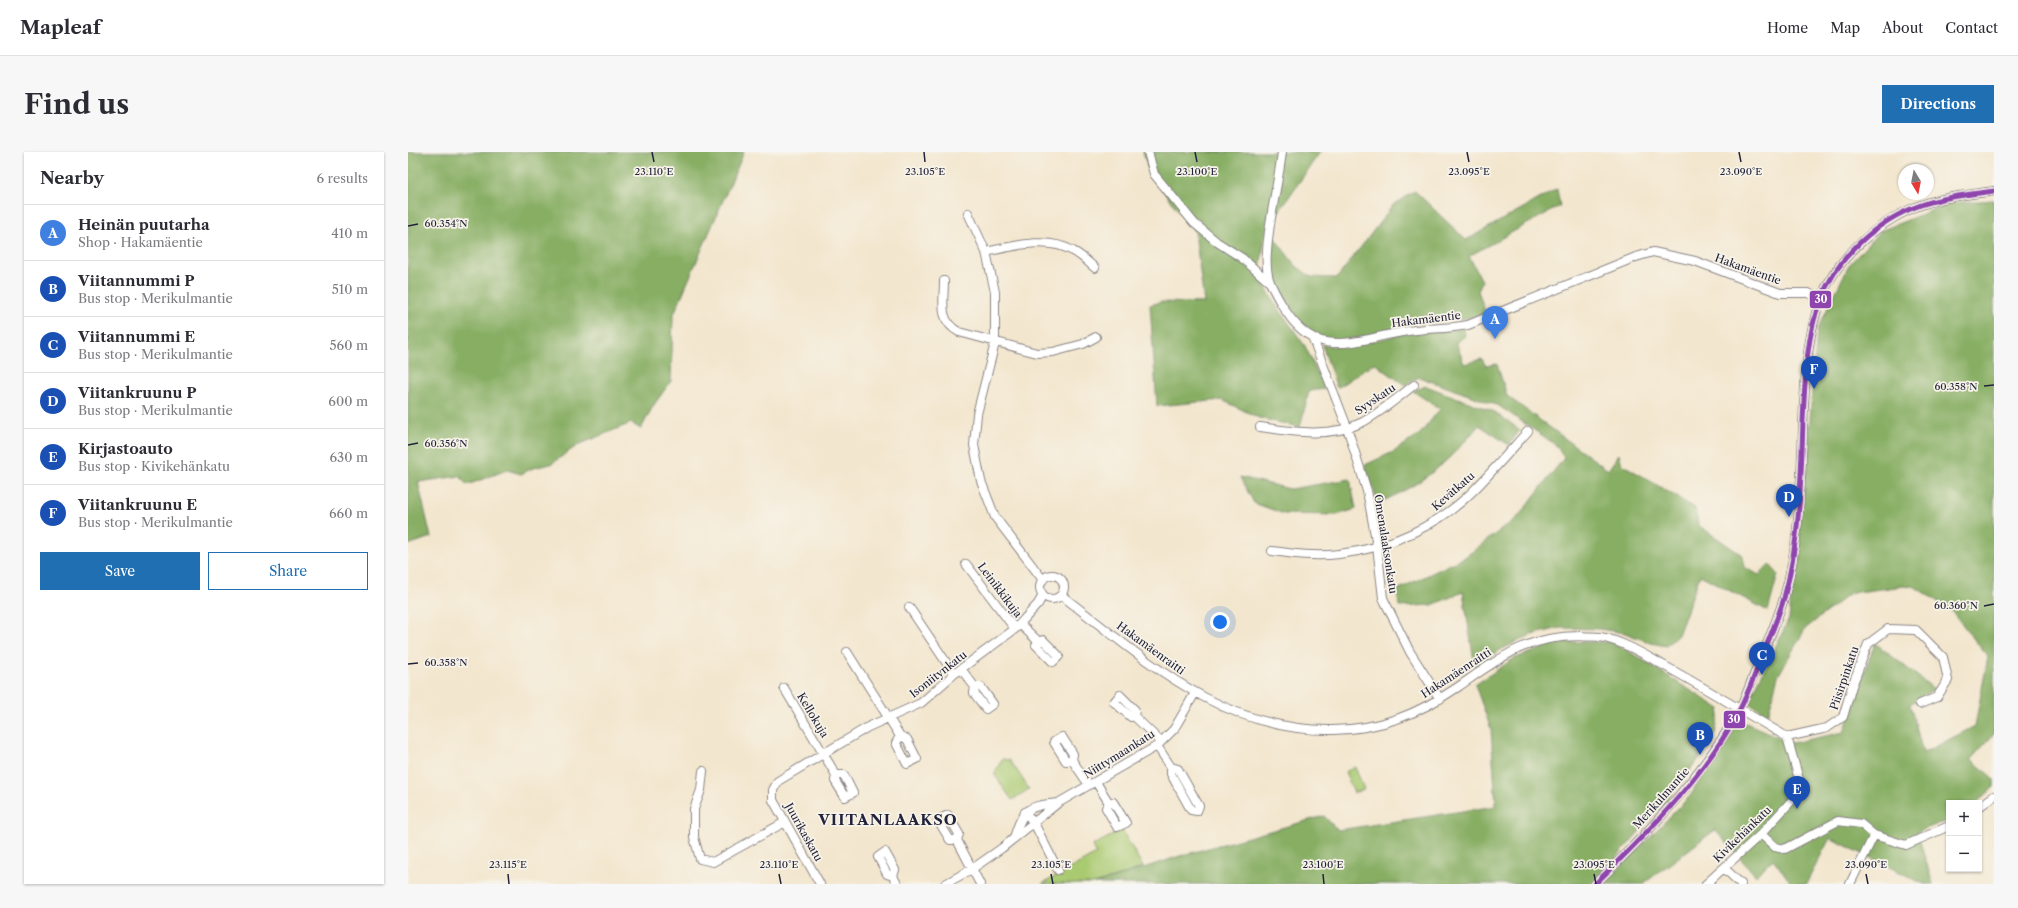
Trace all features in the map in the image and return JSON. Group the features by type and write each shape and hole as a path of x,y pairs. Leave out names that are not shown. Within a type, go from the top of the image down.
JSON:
{"street":[{"path":"1148,152 1154,174 1194,223 1217,242 1242,258 1268,281"},
{"name":"Hakamäentie","path":"1282,152 1267,251 1268,281 1292,322 1304,334 1313,339 1335,344 1365,340 1408,330 1450,329 1468,325 1636,257 1653,252 1695,261 1780,293 1808,293 1821,299"},
{"name":"Merikulmantie","path":"1595,884 1658,819 1701,770 1740,709 1766,647 1782,604 1791,567 1798,516 1806,363 1812,330 1821,299 1839,267 1860,244 1886,223 1914,208 1947,198 1994,191"},
{"path":"968,213 986,252 994,292 995,343 977,414 974,445 981,481 995,517 1043,580"},
{"path":"986,252 1037,243 1061,245 1074,252 1095,268"},
{"path":"944,281 944,311 950,327 959,332 995,343 1037,353 1053,352 1083,344 1096,337"},
{"name":"Omenalaaksonkatu","path":"1313,339 1347,427 1367,491 1377,546 1383,598 1410,652 1440,699"},
{"name":"Syyskatu","path":"1260,427 1300,433 1335,430 1347,427 1363,422 1414,385"},
{"name":"Kevätkatu","path":"1272,551 1306,556 1340,554 1377,546 1399,539 1440,519 1474,491 1528,431"},
{"name":"Leinikkikuja","path":"966,564 1018,627 1039,642"},
{"path":"1053,575 1060,578 1064,588 1061,595 1050,599 1043,595 1040,588 1043,580 1053,575"},
{"name":"Isoniitynkatu","path":"773,790 778,780 868,727 890,719 921,703 954,674 1018,627 1043,595"},
{"name":"Hakamäenraitti","path":"1061,595 1156,667 1195,693 1237,714 1261,722 1311,730 1343,730 1388,723 1407,716 1440,699 1505,654 1533,642 1560,636 1600,637 1639,652 1716,694 1740,709"},
{"path":"909,607 954,674"},
{"name":"Piisirpinkatu","path":"1787,737 1827,728 1843,717 1852,686 1868,644 1888,629 1916,630 1943,657 1948,680 1937,697 1920,704"},
{"path":"847,652 900,736"},
{"path":"961,669 974,687"},
{"name":"Kellokuja","path":"784,688 836,775"},
{"name":"Niittymaankatu","path":"945,884 972,869 1034,823 1058,803 1093,784 1159,744 1174,728 1195,693"},
{"path":"1740,709 1787,737"},
{"path":"1134,716 1159,744 1171,766 1172,774 1191,810 1197,811 1199,806 1189,788 1178,769 1171,766"},
{"name":"Kivikehänkatu","path":"1706,884 1761,834 1795,797 1799,779 1787,737"},
{"path":"1072,760 1109,803"},
{"path":"703,771 701,790 694,809 694,837 700,858 713,862 785,822"},
{"path":"1181,792 1189,788"},
{"name":"Juurikaskatu","path":"773,790 773,800 820,884"},
{"path":"1982,805 1994,796"},
{"name":"Niittymaankatu","path":"1025,812 1031,807 1058,803"},
{"path":"1014,838 1018,825 1025,812 1034,823 1058,870"},
{"path":"1761,834 1775,847 1785,849 1838,821 1861,824 1874,835 1906,845 1946,827"},
{"path":"1850,884 1874,835"},
{"path":"957,840 980,884"},
{"path":"1724,868 1741,884"},
{"path":"893,876 897,884"}],"green space":[{"path":"408,152 744,152 673,316 671,381 653,406 641,429 631,423 578,445 551,464 533,468 521,474 507,470 467,485 460,476 418,482 431,537 408,545"},
{"path":"1143,152 1320,152 1266,230 1259,276 1276,305 1305,346 1325,389 1309,391 1300,427 1259,418 1222,400 1157,406 1150,305 1161,302 1204,303 1195,232 1148,169"},
{"path":"1557,189 1560,206 1469,256 1482,281 1478,291 1486,314 1457,320 1407,325 1352,339 1333,340 1320,337 1309,332 1299,324 1284,303 1278,291 1271,266 1273,236 1295,265 1311,277 1337,278 1394,204 1415,191 1466,240"},
{"path":"1994,200 1994,734 1971,759 1994,779 1994,787 1979,800 1946,800 1946,821 1917,832 1933,884 1924,884 1830,838 1806,884 1792,884 1773,859 1756,876 1715,830 1643,884 1604,884 1690,796 1739,720 1792,743 1844,732 1875,643 1934,689 1910,704 1923,753 1975,726 1988,657 1951,610 1912,585 1850,593 1805,629 1778,676 1768,714 1748,703 1789,619 1810,419 1817,330 1849,265 1880,231 1950,203"},
{"path":"1464,329 1465,336 1456,342 1464,364 1482,359 1486,366 1497,364 1507,396 1608,470 1619,454 1622,464 1695,508 1698,525 1742,555 1744,567 1759,575 1769,564 1778,574 1768,611 1700,575 1678,635 1666,646 1651,643 1625,633 1599,629 1560,628 1531,635 1500,650 1475,667 1463,592 1432,605 1399,607 1397,590 1465,557 1518,517 1564,458 1556,445 1499,406 1419,377 1405,385 1374,363 1337,388 1322,345 1355,345 1408,333"},
{"path":"1426,386 1495,412 1520,430 1509,445 1479,425 1457,450 1434,471 1394,496 1378,503 1365,465 1395,451 1420,434 1440,409 1413,391"},
{"path":"1240,477 1290,489 1350,479 1356,509 1337,515 1284,514 1254,503"},
{"path":"1560,642 1614,642 1720,709 1714,739 1675,790 1620,854 1591,884 1095,884 1180,856 1324,816 1338,830 1496,806 1491,729 1475,685 1513,659"},
{"path":"1002,759 1010,760 1029,789 1012,800 994,774"},
{"path":"1355,767 1364,789 1354,793 1345,772"},
{"path":"1122,830 1143,867 1095,884 1042,884 1096,854 1092,846"}],"transit line":[{"name":"30","path":"1595,884 1655,824 1709,759 1742,705 1779,613 1789,576 1797,532 1809,345 1815,315 1827,285 1848,255 1860,242 1889,220 1930,202 1994,191"}],"place":[{"name":"Heinän puutarha","path":"1495,339"},
{"name":"Viitankruunu E","path":"1814,389"},
{"name":"Viitankruunu P","path":"1789,517"},
{"name":"Viitannummi E","path":"1762,675"},
{"name":"Viitannummi P","path":"1700,755"},
{"name":"Kirjastoauto","path":"1797,809"}],"district":[{"name":"VIITANLAAKSO","path":"888,820"}]}
